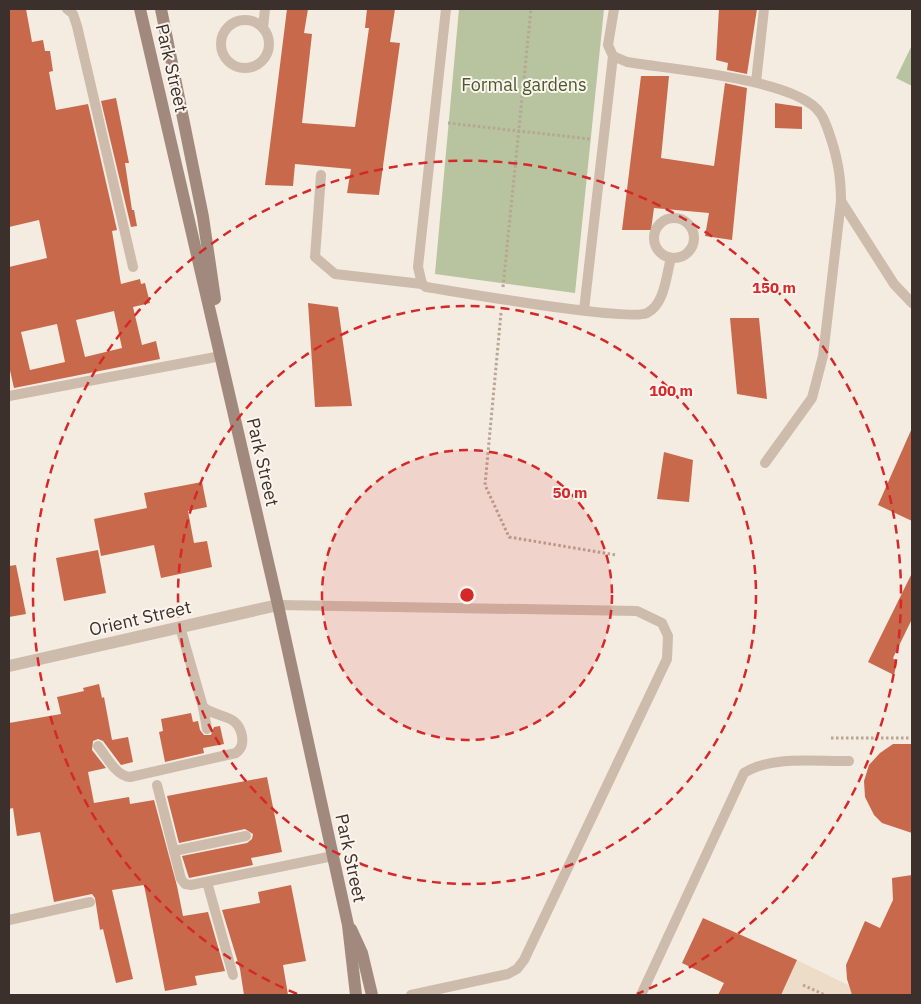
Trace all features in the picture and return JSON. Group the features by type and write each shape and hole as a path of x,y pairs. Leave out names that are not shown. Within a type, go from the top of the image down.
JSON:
{"street":[{"name":"Park Street","path":"140,9 278,605 333,856 348,925 356,995"},
{"path":"161,9 202,217 214,292 220,354"},
{"name":"Orient Street","path":"9,666 278,605"},
{"name":"Park Street","path":"348,925 362,953 372,995"}],"lane":[{"path":"67,9 74,14 133,266"},
{"path":"263,28 247,20 230,25 224,32 221,49 231,64 248,69 264,61 270,44 263,28 265,9"},
{"path":"422,284 418,267 446,9"},
{"path":"584,310 613,56 608,45 614,9"},
{"path":"756,82 764,9"},
{"path":"613,56 626,62 756,82 805,98 821,113 838,160 841,201 823,356 816,389 812,398 765,463"},
{"path":"322,175 315,256 335,274 422,284 426,287 639,316 648,312 660,298 671,258"},
{"path":"841,201 894,284 912,304"},
{"path":"674,218 680,219 691,227 694,240 693,246 684,256 671,258 659,252 654,240 654,233 662,222 674,218"},
{"path":"9,396 220,354"},
{"path":"278,605 637,611 662,623 668,636 666,660 524,960 517,969 508,974 411,995"},
{"path":"180,627 208,729"},
{"path":"98,746 123,777 236,753 241,749 243,742 241,730 233,719 203,707"},
{"path":"212,746 214,758"},
{"path":"641,995 744,773 753,767 770,764 849,761"},
{"path":"157,785 181,879 185,884 207,882 333,856"},
{"path":"174,851 246,836"},
{"path":"207,882 233,975"},
{"path":"9,920 90,902"}],"path":[{"path":"531,9 485,485 509,537 616,555"},
{"path":"448,123 590,139"},
{"path":"831,738 912,738"},
{"path":"803,985 824,995"}],"green space":[{"name":"Formal gardens","path":"459,9 604,9 575,293 435,274"},
{"path":"912,45 912,86 896,78"}],"shaded area":[{"path":"797,960 848,985 853,995 781,995"}],"building":[{"path":"9,9 26,9 32,42 43,40 45,51 50,51 53,71 49,72 56,110 88,104 117,230 112,231 121,284 140,279 141,284 145,283 150,303 133,307 142,345 156,341 160,359 14,388 9,366 9,267 47,258 39,220 9,227","holes":["114,311 122,348 85,357 76,320","57,324 65,362 30,370 21,332"]},
{"path":"287,9 308,9 304,33 312,34 302,123 355,127 369,28 365,28 367,9 395,9 390,42 400,43 379,195 347,193 351,169 295,164 293,186 265,185"},
{"path":"719,9 757,9 747,74 727,70 728,63 716,60"},
{"path":"641,76 669,76 661,158 714,166 725,83 747,88 732,240 705,236 709,213 654,208 651,230 622,230"},
{"path":"116,98 129,163 125,163 132,210 134,210 137,226 131,227 101,101"},
{"path":"775,103 802,107 802,129 775,128"},
{"path":"308,303 338,307 352,406 315,407"},
{"path":"730,318 759,318 767,399 737,394"},
{"path":"912,428 912,521 878,505"},
{"path":"664,452 693,460 689,502 657,499"},
{"path":"202,482 207,507 188,511 194,543 207,541 212,567 161,578 154,545 101,556 94,519 147,508 144,493"},
{"path":"98,550 106,593 64,601 56,558"},
{"path":"16,565 26,614 9,617 9,566"},
{"path":"912,573 912,619 893,658 897,662 894,675 868,662"},
{"path":"99,684 102,698 104,697 112,740 128,737 133,762 121,765 103,741 98,739 93,741 92,750 106,768 88,772 94,803 129,797 130,804 154,800 183,916 208,912 225,971 195,976 197,985 165,991 144,885 112,890 133,979 116,983 103,929 100,930 95,898 92,894 54,902 40,832 17,836 13,808 9,809 9,723 61,714 57,697 84,691 83,688"},
{"path":"191,713 193,722 198,721 200,730 204,735 211,735 214,727 220,726 224,744 203,748 204,753 165,762 159,732 163,731 161,719"},
{"path":"893,744 912,744 912,833 882,823 874,815 865,797 864,781 869,765 880,753"},
{"path":"267,777 282,852 251,858 253,865 189,878 182,856 247,843 252,839 253,834 245,829 179,843 167,796"},
{"path":"912,875 912,995 852,995 847,979 846,965 865,921 880,928 893,900 892,878"},
{"path":"291,885 306,961 283,965 288,995 244,995 240,969 222,910 260,903 258,892"},
{"path":"703,918 797,960 781,995 718,995 724,983 682,963"}]}
